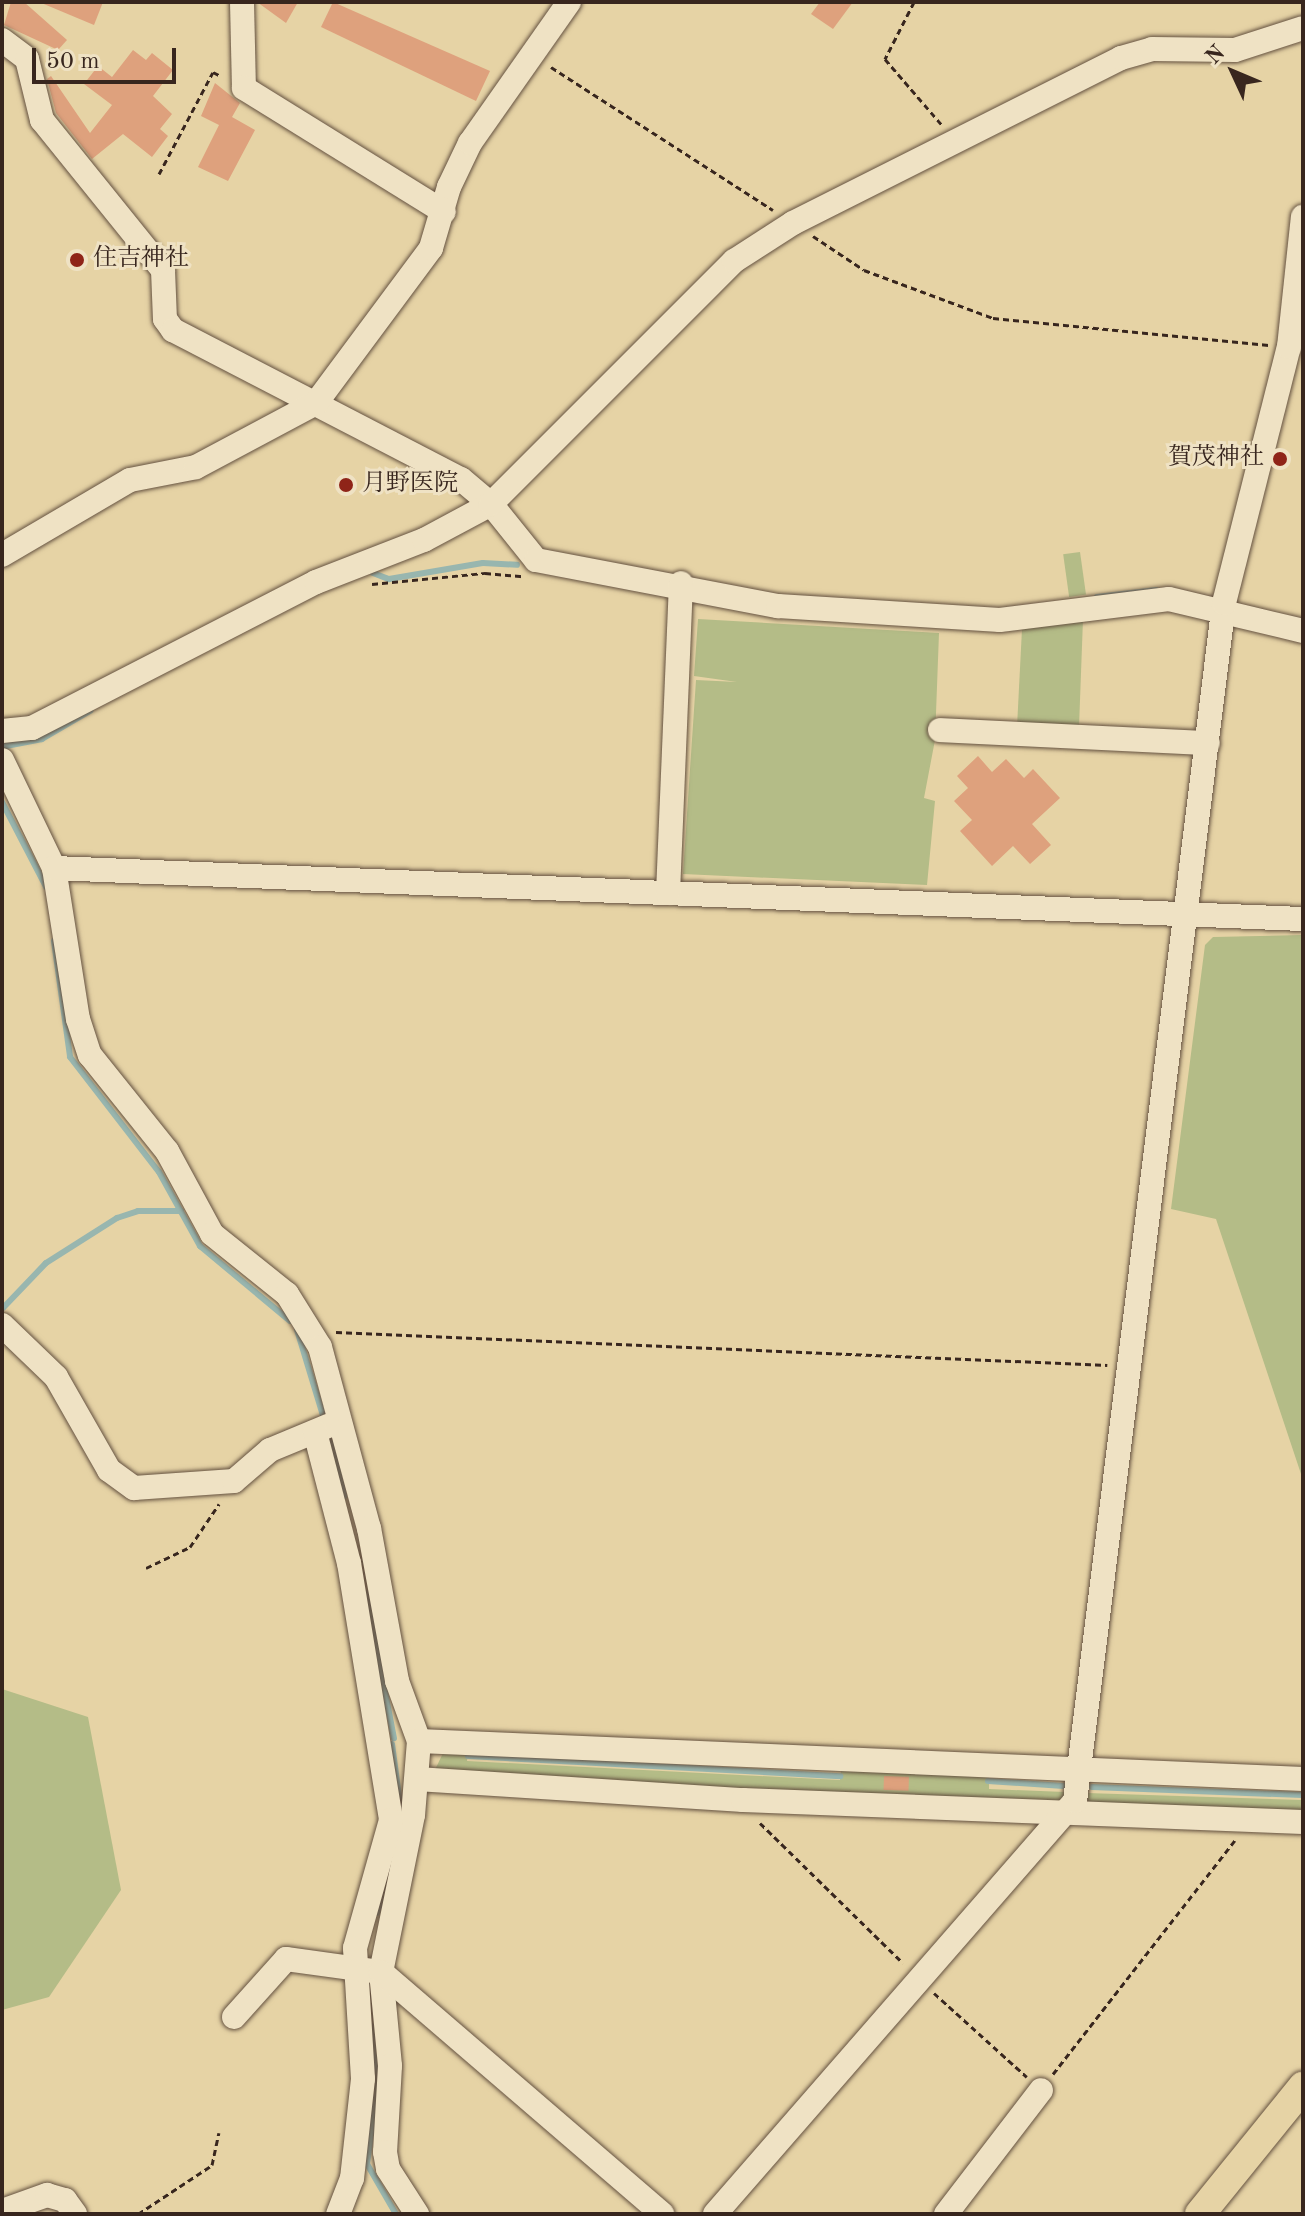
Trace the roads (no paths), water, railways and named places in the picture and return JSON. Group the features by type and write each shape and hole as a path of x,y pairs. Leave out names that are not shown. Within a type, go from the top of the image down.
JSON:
{"main road":[{"path":"1200,2214 1303,2087"}],"street":[{"path":"242,2 244,88 444,212"},
{"path":"2,555 130,480 196,467 316,403 431,248 470,143 569,2"},
{"path":"2,731 32,728 352,567 491,504 734,261 793,223 1121,58 1152,49 1235,50 1303,28"},
{"path":"2,40 27,59 42,120 163,270 165,319 173,330 461,479 491,504 536,560 681,583 778,606 1000,620 1041,619 1143,598 1224,610 1303,631"},
{"path":"715,2214 1069,1812 1079,1769 1224,610 1239,527 1289,347 1303,217"},
{"path":"1279,384 1303,392"},
{"path":"668,893 681,583"},
{"path":"940,730 1208,743"},
{"path":"2,760 54,868 78,1019 90,1055 167,1151 212,1234 287,1294 316,1334 369,1528 397,1681 419,1741 417,1779 369,1970 363,2079 370,2174 417,2214"},
{"path":"54,868 1303,919"},
{"path":"2,1325 56,1377 121,1482 134,1488 234,1481 270,1450 340,1421"},
{"path":"315,1432 349,1563 390,1792 389,1840 355,1948 369,1970 662,2214"},
{"path":"419,1741 1303,1779"},
{"path":"417,1779 743,1800 1303,1822"},
{"path":"234,2017 286,1959 369,1970"},
{"path":"338,2214 370,2174 390,2066 369,1970"},
{"path":"946,2214 1041,2090"},
{"path":"2,2211 47,2195 65,2200 75,2214"}],"waterway":[{"path":"373,573 389,579 483,563 517,565"},
{"path":"1097,597 1157,590"},
{"path":"6,746 42,739 90,711"},
{"path":"2,802 46,887"},
{"path":"54,941 70,1057 159,1172 200,1246 290,1321"},
{"path":"3,1308 46,1263 117,1218 138,1211 181,1211"},
{"path":"297,1330 325,1422"},
{"path":"329,1433 344,1496"},
{"path":"366,1593 394,1738"},
{"path":"392,1744 400,1804"},
{"path":"468,1756 840,1776"},
{"path":"988,1781 1064,1786"},
{"path":"1092,1787 1303,1795"},
{"path":"377,1913 388,1882"},
{"path":"371,2026 377,2090 367,2164 396,2214"}],"place":[{"name":"住吉神社","path":"77,260"},
{"name":"賀茂神社","path":"1280,459"},
{"name":"月野医院","path":"346,485"}]}
